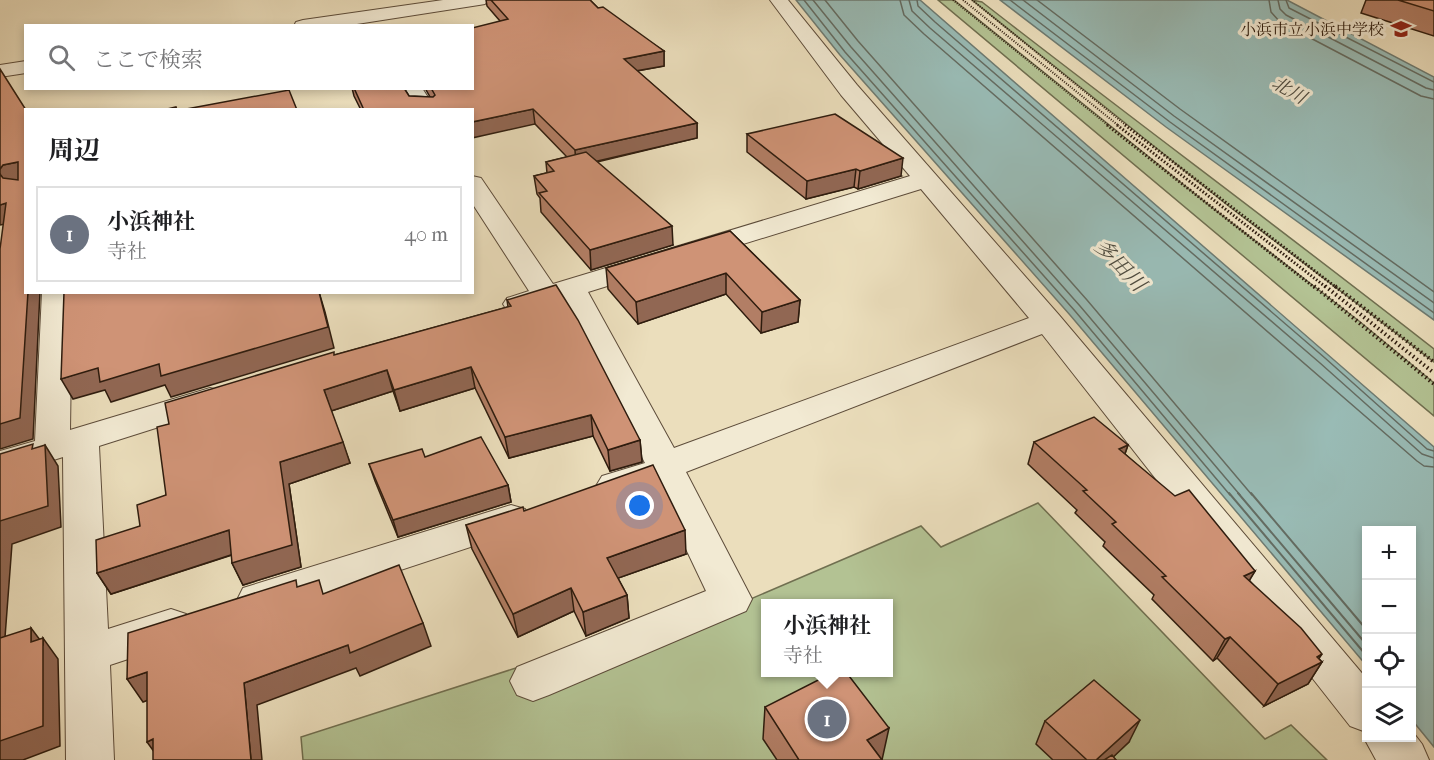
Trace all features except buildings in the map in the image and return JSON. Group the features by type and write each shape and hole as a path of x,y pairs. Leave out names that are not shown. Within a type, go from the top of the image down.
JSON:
{"street":[{"path":"329,24 367,21 479,0"},
{"path":"779,0 849,90 1048,321 1362,706"},
{"path":"0,71 24,67"},
{"path":"412,90 424,108"},
{"path":"489,313 927,179"},
{"path":"474,186 558,291 666,468 731,599 532,681"},
{"path":"57,294 67,444 87,654 90,760"},
{"path":"582,496 666,468 677,461 1048,321"},
{"path":"0,464 240,390"},
{"path":"87,654 537,511"},
{"path":"1391,742 1405,760"}],"path":[{"path":"953,0 1104,123 1358,321 1434,384"},
{"path":"963,0 1106,116 1372,322 1434,373"},
{"path":"972,0 1143,138 1434,362"}],"green space":[{"path":"938,0 954,0 1434,383 1434,416"},
{"path":"972,0 982,2 1434,349 1434,362 1226,204"},
{"path":"1038,503 1265,739 1291,725 1327,760 303,760 301,737 522,666 704,619 921,526 941,547"}],"water":[{"name":"多田川","path":"796,0 920,0 1434,447 1434,747 1416,725 1416,526 1362,526 1362,660 1070,315 840,55"},
{"name":"北川","path":"1000,0 1287,0 1434,77 1434,320 1166,127"}],"place":[{"name":"小浜市立小浜中学校","path":"1401,29"},
{"name":"小浜神社","path":"827,719"}]}
